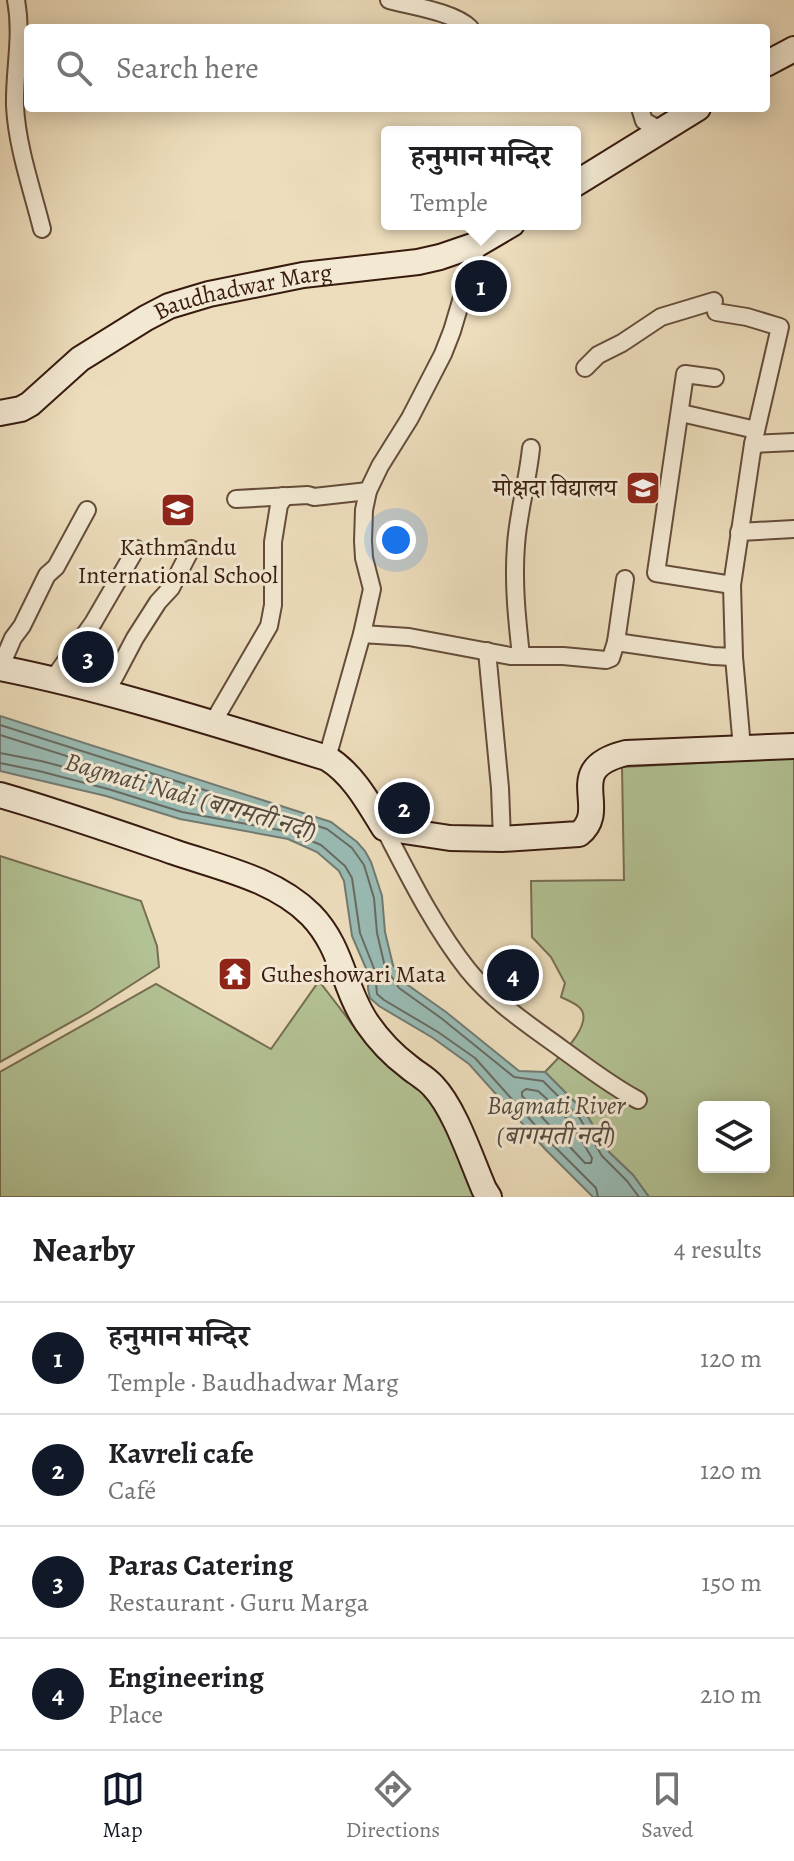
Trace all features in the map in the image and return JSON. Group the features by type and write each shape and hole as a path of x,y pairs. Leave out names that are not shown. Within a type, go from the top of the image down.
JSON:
{"main road":[{"path":"770,62 794,49"},
{"path":"581,180 691,112"},
{"name":"Baudhadwar Marg","path":"0,413 30,404 80,359 169,306 209,294 303,275 418,262 459,252 502,230"},
{"path":"0,668 106,693 327,758 354,781 384,828 450,838 502,839 579,834 590,821 593,771 609,758 626,753 794,746"},
{"path":"0,795 258,880 311,915 328,935 367,1023 386,1046 433,1085 440,1095 489,1197"}],"street":[{"path":"16,0 19,19 15,103 18,130 42,229"},
{"path":"389,0 428,5 466,24"},
{"path":"641,112 644,121 660,130"},
{"path":"327,758 372,589 363,541 368,491 443,354 478,244"},
{"path":"585,368 598,355 661,317 715,306 787,330 754,437 732,585 734,657 742,748"},
{"path":"715,378 685,374 656,573 732,585"},
{"path":"681,413 754,437 794,442"},
{"path":"521,656 514,588 516,542 531,448"},
{"path":"236,499 314,497 368,491"},
{"path":"212,724 269,626 273,605 273,542 283,496"},
{"path":"0,668 47,575 56,567 87,510"},
{"path":"739,532 794,529"},
{"path":"53,679 93,623 136,549"},
{"path":"106,693 135,638 171,588 191,549"},
{"path":"362,634 409,637 510,656 606,660 611,658 616,642 625,579"},
{"path":"616,642 734,657"},
{"path":"487,651 502,839"},
{"path":"384,828 445,938 478,981 530,1026 638,1100"}],"green space":[{"path":"794,758 794,1197 649,1197 633,1175 609,1152 585,1112 545,1072 573,1041 583,1022 583,1014 577,1006 561,997 565,983 551,957 532,937 531,881 624,880 622,767"},
{"path":"0,856 141,901 157,946 159,967 89,1012 0,1062"},
{"path":"319,981 362,1037 415,1088 433,1099 480,1197 0,1197 0,1072 156,984 271,1049"}],"water":[{"name":"Bagmati River (बागमती नदी)","path":"0,716 331,822 357,842 371,862 382,896 385,932 393,965 405,983 519,1071 545,1072 585,1112 609,1152 633,1175 649,1197 593,1197 469,1064 370,998 368,973 352,936 344,881 339,871 317,852 288,839 180,819 106,796 0,771"}],"place":[{"name":"हनुमान मन्दिर","path":"481,286"},
{"name":"मोक्षदा विद्यालय","path":"643,488"},
{"name":"Kathmandu International School","path":"178,510"},
{"name":"Paras Catering","path":"88,657"},
{"name":"Kavreli cafe","path":"404,808"},
{"name":"Guheshowari Mata","path":"235,974"},
{"name":"Engineering","path":"513,975"}],"water label":[{"name":"Bagmati Nadi (बागमती नदी)","path":"191,796"}]}
